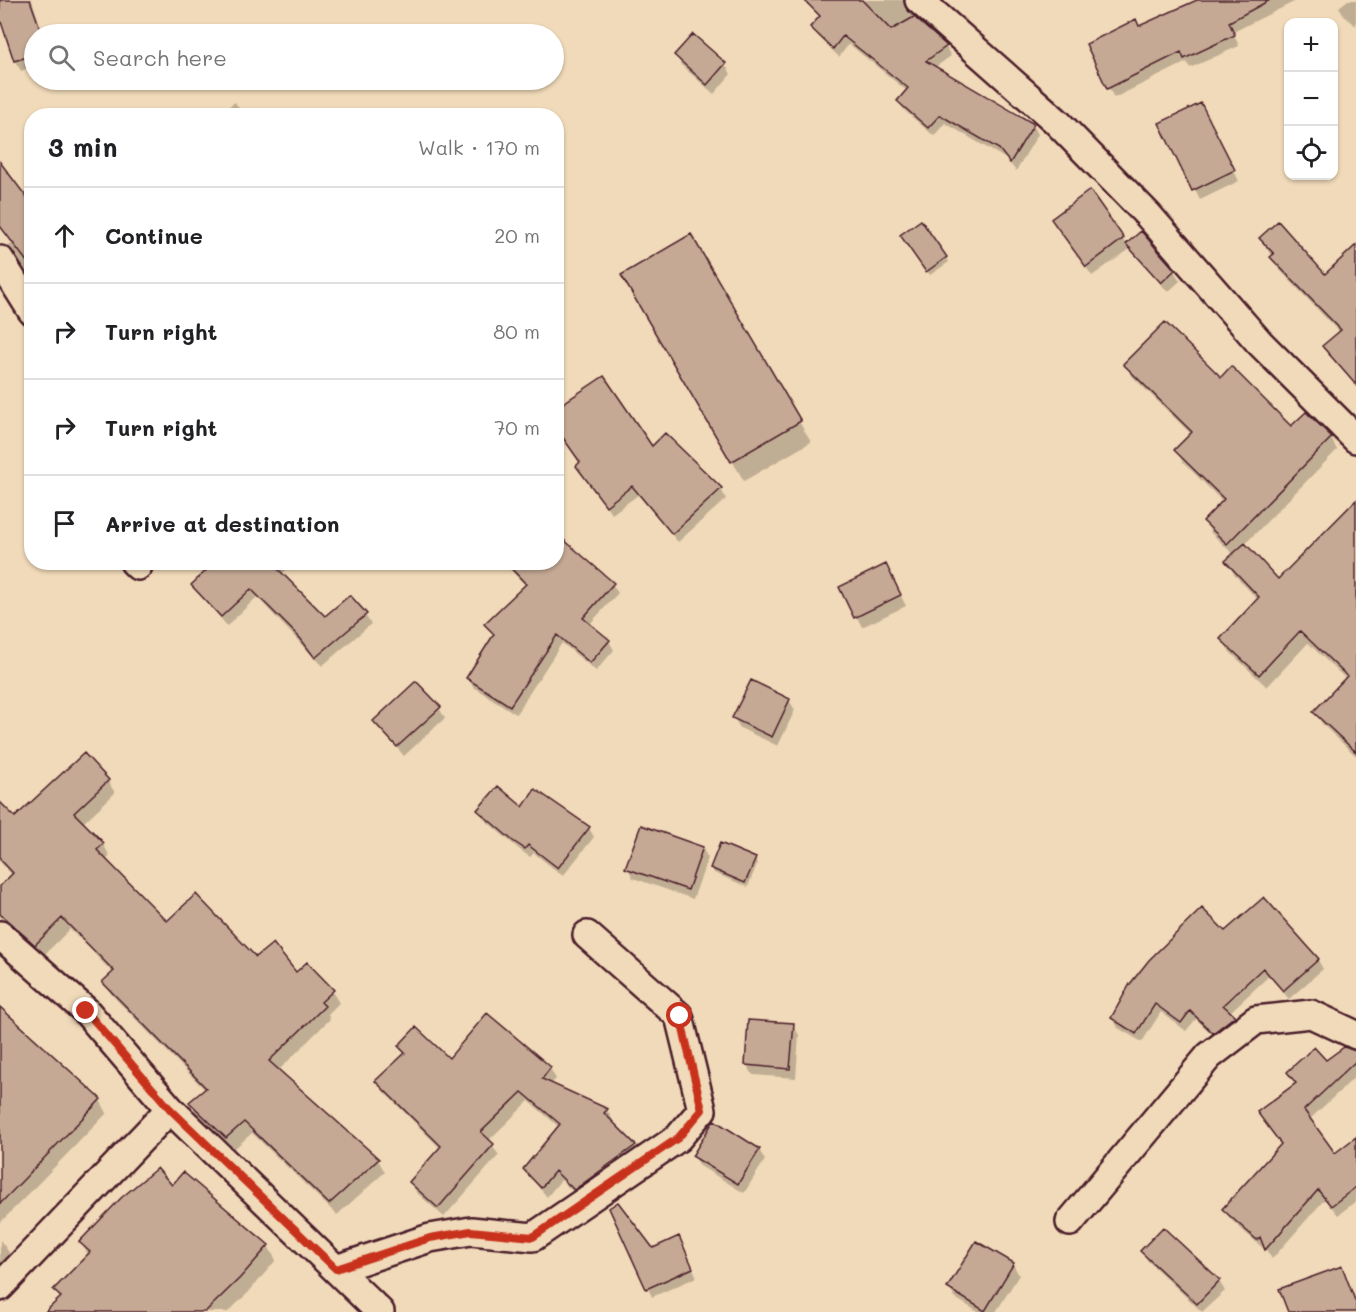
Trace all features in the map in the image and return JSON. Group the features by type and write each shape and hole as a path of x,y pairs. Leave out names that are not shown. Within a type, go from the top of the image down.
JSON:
{"street":[{"path":"919,0 1056,121 1148,215 1259,342 1356,439"},
{"path":"0,260 24,298"},
{"path":"0,935 86,1011 170,1109 380,1312"},
{"path":"336,1269 430,1238 471,1231 533,1237 678,1138 702,1110 680,1016 587,935"},
{"path":"1070,1222 1209,1056 1256,1020 1311,1014 1356,1035"},
{"path":"0,1287 170,1109"}],"building":[{"path":"0,0 30,0 38,24 24,24 24,58 14,61 0,19"},
{"path":"804,0 862,0 891,30 914,17 947,46 926,61 1034,124 1010,163 999,149 940,115 928,128 897,101 908,88 843,36 833,49 810,27 820,16"},
{"path":"1197,0 1270,0 1229,22 1235,35 1184,59 1181,52 1107,89 1086,44 1136,19 1139,26"},
{"path":"693,34 726,63 707,85 674,55"},
{"path":"1201,103 1235,170 1192,191 1159,123"},
{"path":"0,162 24,194 24,258 0,226"},
{"path":"1090,190 1124,238 1086,267 1051,219"},
{"path":"921,220 947,257 926,272 900,235"},
{"path":"1278,221 1325,274 1356,245 1356,385 1322,346 1341,330 1270,257 1274,254 1259,238"},
{"path":"1141,231 1175,270 1161,283 1126,244"},
{"path":"691,234 801,421 731,462 621,275"},
{"path":"1165,322 1221,377 1231,366 1291,426 1306,412 1332,437 1227,544 1203,521 1224,499 1174,450 1192,432 1123,364"},
{"path":"604,376 652,446 665,433 722,488 672,534 632,486 606,506 576,466 580,462 564,439 564,403"},
{"path":"1356,500 1356,752 1313,712 1347,676 1300,631 1259,675 1220,639 1259,597 1225,561 1245,543 1278,579"},
{"path":"564,540 614,583 583,618 610,640 590,663 557,635 510,706 466,678 494,634 484,624 526,584 513,570 564,570"},
{"path":"886,564 901,595 854,618 839,587"},
{"path":"207,570 279,570 325,616 350,595 367,614 315,658 300,638 251,589 221,617 191,585"},
{"path":"751,680 790,699 772,737 732,718"},
{"path":"416,681 441,707 397,747 373,721"},
{"path":"84,753 109,780 74,813 104,843 97,850 167,921 196,894 256,957 273,943 296,972 307,962 334,990 321,1002 325,1006 269,1061 379,1159 329,1204 244,1122 226,1138 189,1102 206,1088 102,982 114,971 62,918 35,945 0,914 0,886 13,873 0,859 0,802 15,817"},
{"path":"498,786 523,807 535,789 590,827 558,868 528,845 525,849 513,841 477,810"},
{"path":"641,825 703,847 688,890 625,868"},
{"path":"720,843 756,858 745,883 710,868"},
{"path":"1264,897 1319,959 1283,991 1263,968 1223,1005 1235,1016 1213,1033 1190,1011 1181,1023 1155,1004 1136,1034 1111,1018 1130,984 1149,960 1202,908 1225,931"},
{"path":"0,1007 101,1099 0,1204"},
{"path":"487,1013 551,1067 542,1079 608,1109 604,1113 636,1145 574,1190 555,1171 541,1188 523,1169 560,1124 522,1092 481,1132 494,1144 438,1208 409,1182 441,1146 375,1081 405,1053 398,1046 416,1027 449,1058"},
{"path":"748,1020 794,1023 790,1069 745,1065"},
{"path":"1314,1047 1326,1060 1344,1047 1356,1051 1356,1061 1304,1110 1335,1153 1356,1137 1356,1187 1331,1206 1318,1190 1265,1250 1260,1237 1257,1240 1222,1209 1281,1144 1257,1112 1296,1083 1287,1072"},
{"path":"714,1120 760,1149 738,1184 692,1156"},
{"path":"157,1168 172,1185 183,1172 269,1245 240,1278 205,1312 45,1312 61,1297 53,1290 90,1252 79,1242 121,1198"},
{"path":"618,1202 653,1248 679,1236 693,1268 646,1289 609,1208"},
{"path":"1163,1227 1220,1280 1197,1304 1140,1251"},
{"path":"976,1241 1014,1263 985,1311 947,1288"},
{"path":"1342,1266 1356,1303 1356,1312 1288,1312 1279,1289"}],"route":[{"path":"86,1011 170,1109 336,1269 430,1238 471,1231 533,1237 678,1138 702,1110 680,1016"}]}
